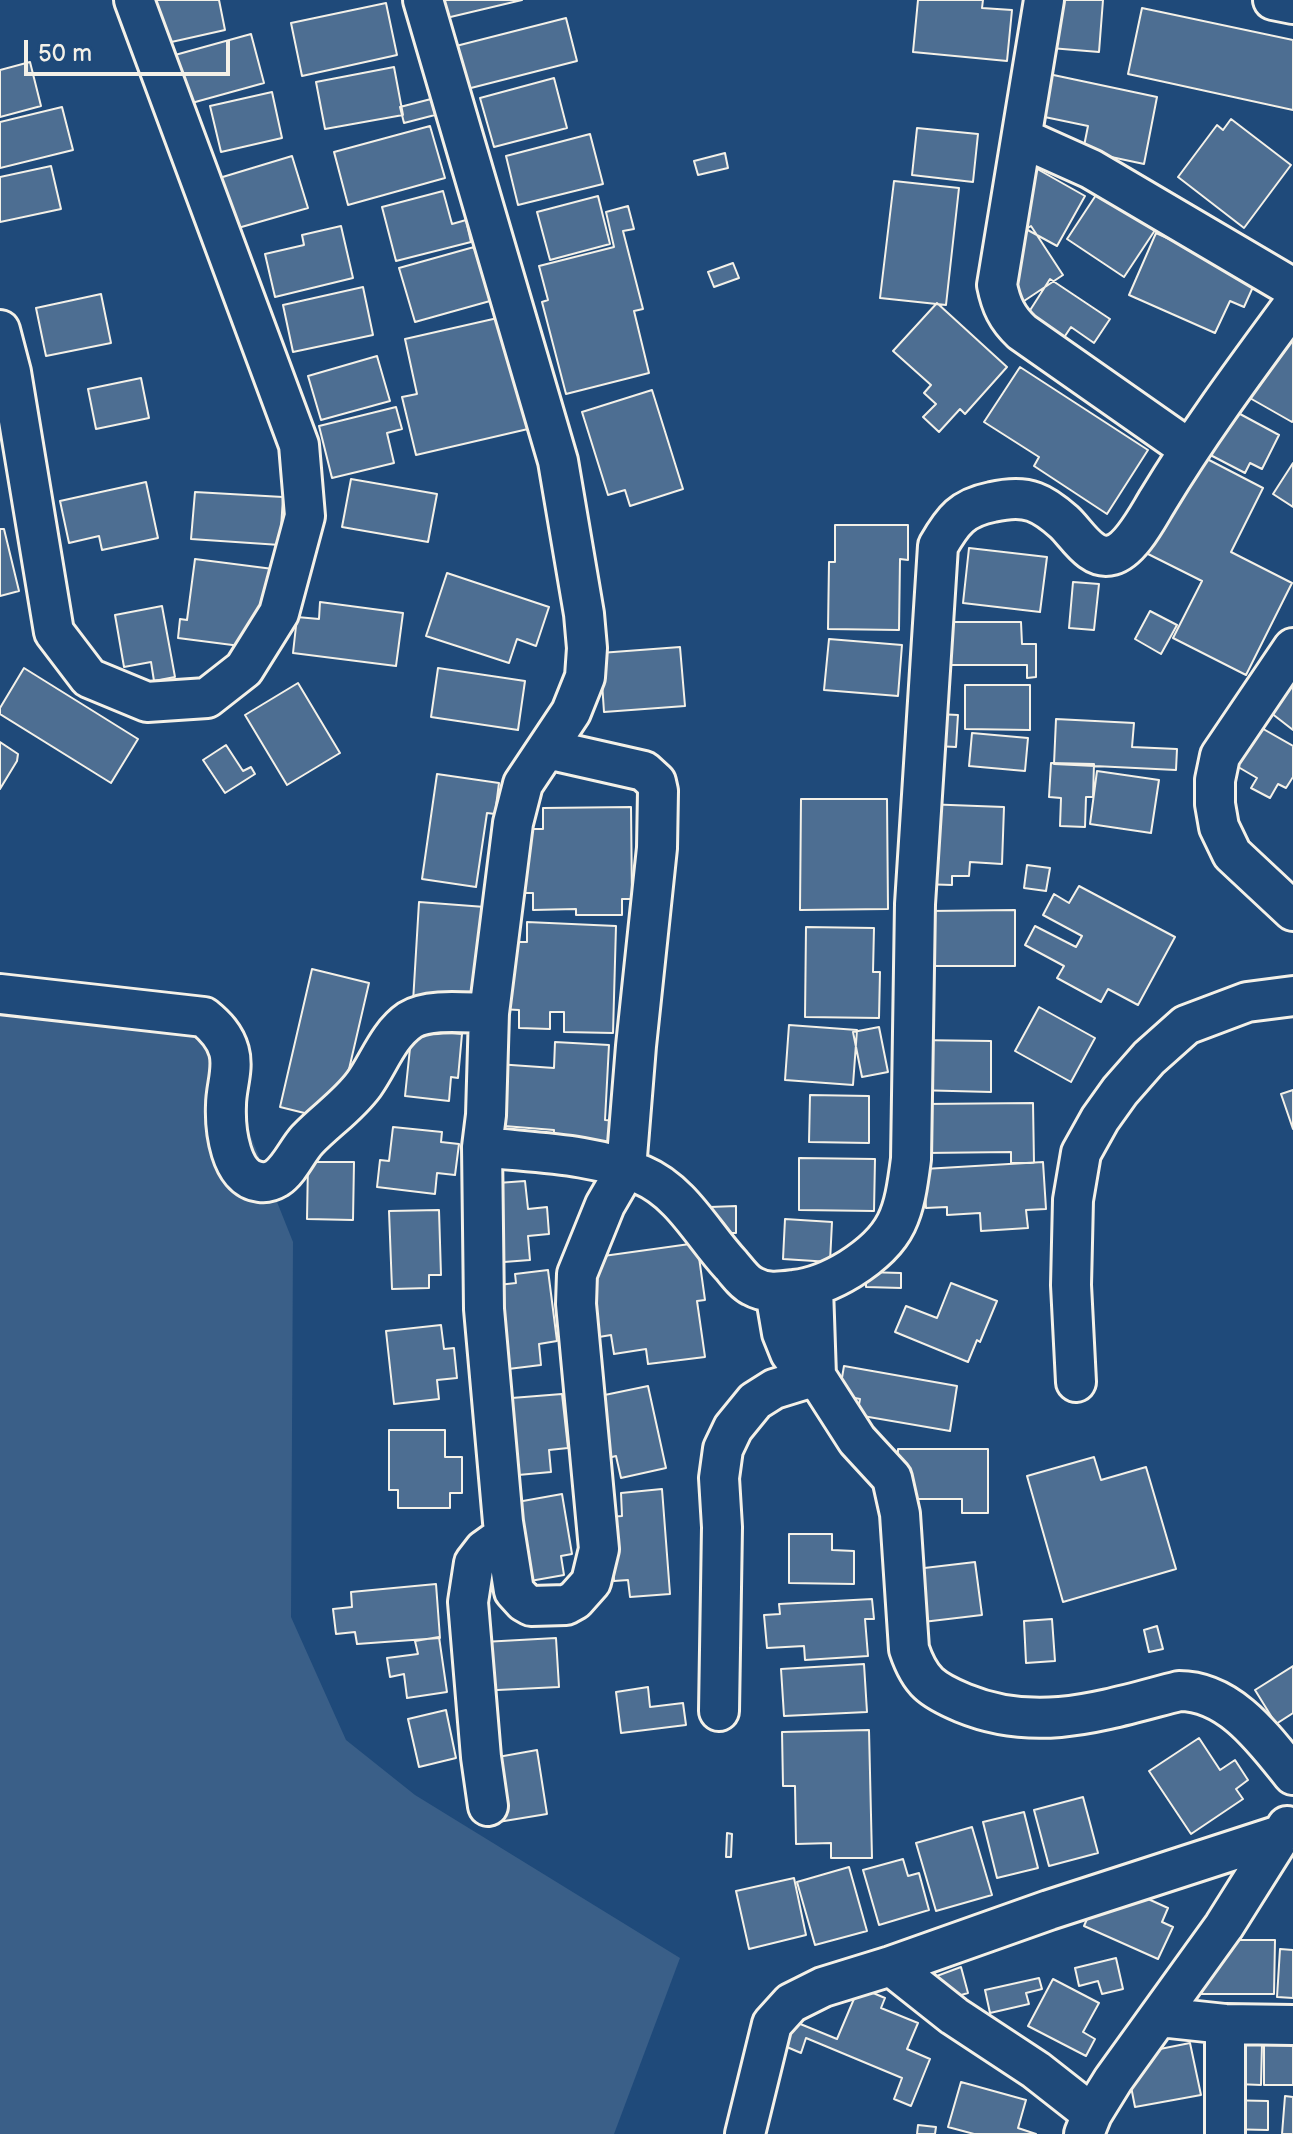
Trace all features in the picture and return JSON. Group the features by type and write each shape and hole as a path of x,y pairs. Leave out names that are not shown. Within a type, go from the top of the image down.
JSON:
{"street":[{"path":"0,330 11,372 54,632 89,678 147,702 207,698 244,669 279,613 305,516 299,445 134,0"},
{"path":"423,0 558,461 587,648 585,677 571,712 523,784 513,823 489,1013 482,1147 484,1309 505,1535 514,1591 531,1606 566,1605 575,1600 591,1582 599,1549 576,1304 577,1274 605,1205 626,1169 657,848 658,791 656,782 644,771 547,749"},
{"path":"1044,0 997,285 1000,301 1009,319 1022,332 1189,449"},
{"path":"1273,0 1293,4"},
{"path":"1022,138 1091,169 1293,288"},
{"path":"482,1147 597,1160 645,1176 677,1199 749,1285 761,1290 775,1292 813,1288 847,1271 878,1250 896,1227 906,1200 911,1159 915,904 938,546 950,526 970,507 1008,499 1031,501 1049,509 1089,549 1104,556 1114,555 1123,549 1140,529 1189,449 1293,305"},
{"path":"1293,648 1220,756 1215,780 1219,827 1232,854 1293,911"},
{"path":"0,994 204,1017 217,1028 228,1049 231,1067 226,1110 231,1149 237,1167 245,1177 266,1183 279,1177 307,1140 347,1105 397,1031 412,1019 429,1014 489,1013"},
{"path":"1076,1382 1071,1285 1073,1200 1081,1153 1100,1119 1149,1058 1186,1025 1247,1002 1293,996"},
{"path":"813,1288 816,1376"},
{"path":"775,1292 782,1333 790,1353 800,1367 816,1376 857,1440 892,1478 900,1514 909,1649 915,1666 926,1682 938,1693 983,1712 1016,1718 1052,1719 1082,1715 1179,1691 1195,1691 1215,1698 1234,1710 1293,1775"},
{"path":"719,1711 722,1527 719,1478 723,1449 733,1428 755,1401 774,1389 816,1376"},
{"path":"488,1806 468,1602 474,1563 484,1550 505,1535"},
{"path":"891,1966 954,2016 1036,2070 1088,2124 1113,2080 1224,1926 1287,1826"},
{"path":"745,2134 772,2024 791,2003 823,1987 891,1966 1287,1826"},
{"path":"1160,2017 1225,2024 1293,2025"},
{"path":"1225,2024 1225,2134"}],"shaded area":[{"path":"0,987 204,1019 293,1242 291,1617 346,1740 415,1795 680,1958 614,2134 0,2134"}],"building":[{"path":"152,0 219,0 225,30 158,45"},
{"path":"437,0 522,0 442,19"},
{"path":"918,0 983,0 982,8 1012,10 1007,61 913,52"},
{"path":"1029,0 1103,0 1099,52 1026,46"},
{"path":"386,3 397,55 302,76 291,23"},
{"path":"1142,8 1293,40 1293,110 1128,74"},
{"path":"566,18 577,61 467,89 456,46"},
{"path":"251,34 264,83 188,104 175,55"},
{"path":"30,62 41,106 0,117 0,70"},
{"path":"394,67 403,115 325,129 316,82"},
{"path":"1044,73 1157,97 1144,164 1083,151 1088,126 1035,115"},
{"path":"554,78 567,128 494,147 480,98"},
{"path":"272,92 282,138 221,152 210,106"},
{"path":"431,99 435,115 404,123 400,107"},
{"path":"62,107 73,150 0,168 0,122"},
{"path":"1231,119 1291,165 1244,228 1178,177 1217,125 1223,130"},
{"path":"430,126 445,178 348,205 334,152"},
{"path":"917,128 978,134 973,182 912,175"},
{"path":"590,134 603,184 518,205 506,156"},
{"path":"725,153 728,168 698,175 694,161"},
{"path":"292,156 308,208 231,230 216,179"},
{"path":"51,166 61,209 0,222 0,177"},
{"path":"1032,166 1085,196 1057,246 1004,217"},
{"path":"894,181 959,188 946,305 880,298"},
{"path":"1100,189 1175,200 1124,277 1067,239"},
{"path":"443,191 452,224 466,220 471,242 396,261 382,207"},
{"path":"598,196 610,244 550,260 537,212"},
{"path":"628,206 634,229 623,231 643,309 634,311 649,373 566,394 542,302 548,300 539,266 614,247 606,212"},
{"path":"341,226 353,278 275,297 265,254 304,245 302,235"},
{"path":"1031,226 1063,275 1015,307 997,248"},
{"path":"1156,233 1257,278 1244,307 1230,301 1215,333 1129,295"},
{"path":"474,247 490,301 415,322 399,268"},
{"path":"733,263 739,278 714,287 708,272"},
{"path":"1050,279 1110,319 1094,343 1071,327 1063,339 1027,315"},
{"path":"363,287 373,335 293,352 283,305"},
{"path":"101,294 111,343 46,356 36,308"},
{"path":"937,303 1007,367 965,414 960,409 939,432 923,417 936,404 924,393 931,385 893,351"},
{"path":"1293,311 1293,420 1292,422 1234,389"},
{"path":"502,317 528,429 416,455 402,397 417,394 405,339"},
{"path":"377,356 390,401 321,420 308,376"},
{"path":"1020,367 1148,450 1107,514 1034,466 1039,457 984,422"},
{"path":"141,378 149,418 96,429 88,389"},
{"path":"652,390 683,489 630,506 625,490 608,495 582,412"},
{"path":"1216,401 1279,435 1262,469 1250,463 1245,473 1193,446"},
{"path":"396,407 402,429 387,433 394,463 332,478 319,426"},
{"path":"1184,447 1263,488 1231,552 1292,583 1246,675 1173,638 1202,581 1130,545"},
{"path":"1293,463 1293,507 1273,494"},
{"path":"351,479 437,494 428,542 342,527"},
{"path":"146,482 158,538 102,550 99,536 69,543 60,501"},
{"path":"195,492 283,497 280,545 191,539"},
{"path":"835,525 908,525 908,560 900,559 899,630 828,629 829,562 835,562"},
{"path":"0,529 4,529 19,591 0,596"},
{"path":"969,548 1047,557 1040,612 963,603"},
{"path":"195,559 273,569 264,634 248,647 178,638 180,619 187,620"},
{"path":"447,573 549,607 536,646 517,639 509,663 426,636"},
{"path":"1073,582 1099,584 1094,630 1069,628"},
{"path":"320,602 403,613 396,666 293,653 297,617 319,619"},
{"path":"162,606 175,677 154,681 151,662 124,667 115,615"},
{"path":"1150,611 1177,625 1161,654 1135,639"},
{"path":"946,622 1021,622 1022,644 1036,644 1036,677 1027,678 1027,665 946,665"},
{"path":"829,639 902,645 898,696 824,690"},
{"path":"680,647 685,706 604,712 600,653"},
{"path":"1293,666 1293,730 1257,702"},
{"path":"24,668 138,739 111,783 0,714 0,708"},
{"path":"438,668 525,681 518,730 431,717"},
{"path":"298,683 340,753 287,785 245,715"},
{"path":"965,685 1030,685 1030,730 965,729"},
{"path":"938,714 958,715 956,747 936,746"},
{"path":"1056,719 1134,723 1132,747 1177,749 1176,770 1054,764"},
{"path":"1251,722 1293,746 1293,777 1286,788 1278,784 1270,798 1251,788 1257,778 1228,761"},
{"path":"972,733 1028,738 1025,771 969,766"},
{"path":"0,742 18,754 0,789"},
{"path":"226,745 243,771 251,767 255,774 225,793 203,760"},
{"path":"1051,763 1094,764 1093,797 1086,797 1085,827 1060,826 1061,798 1049,797"},
{"path":"1097,771 1159,780 1151,833 1090,824"},
{"path":"437,774 499,783 495,814 487,813 476,887 422,879"},
{"path":"801,799 887,799 888,909 800,910"},
{"path":"924,804 1004,807 1002,864 970,862 969,876 952,876 952,885 921,884"},
{"path":"631,807 632,899 622,899 622,915 576,915 576,909 533,910 533,893 514,893 513,875 527,875 526,829 543,829 543,808"},
{"path":"1027,865 1050,868 1046,891 1024,888"},
{"path":"1079,886 1175,937 1138,1005 1108,989 1101,1002 1057,978 1064,966 1025,945 1035,926 1076,947 1082,936 1043,915 1054,894 1069,903"},
{"path":"419,902 485,907 482,949 477,948 473,1006 413,1002"},
{"path":"1015,910 1015,966 930,966 929,911"},
{"path":"527,922 616,926 613,1033 564,1032 564,1012 550,1012 550,1029 519,1028 519,1010 499,1009 499,990 512,990 513,942 527,942"},
{"path":"806,927 874,928 873,972 880,972 879,1018 805,1017"},
{"path":"312,969 369,983 337,1121 280,1107"},
{"path":"1039,1007 1095,1038 1071,1082 1015,1051"},
{"path":"789,1025 857,1030 853,1085 785,1080"},
{"path":"879,1027 888,1072 862,1077 853,1032"},
{"path":"412,1029 462,1034 458,1078 451,1077 449,1101 405,1096"},
{"path":"915,1040 991,1041 991,1092 914,1090"},
{"path":"555,1042 609,1045 605,1120 618,1121 617,1151 553,1147 554,1130 504,1126 497,1064 554,1068"},
{"path":"1293,1090 1293,1129 1281,1094"},
{"path":"810,1095 869,1096 869,1143 809,1142"},
{"path":"1033,1103 1034,1163 1011,1163 1011,1152 925,1153 924,1104"},
{"path":"393,1127 442,1132 441,1142 459,1144 455,1175 437,1173 435,1194 377,1187 380,1160 389,1161"},
{"path":"799,1158 875,1159 874,1211 799,1210"},
{"path":"308,1162 354,1162 353,1220 307,1219"},
{"path":"1043,1162 1046,1209 1026,1210 1028,1228 981,1231 980,1213 947,1215 947,1207 926,1208 924,1169"},
{"path":"525,1181 528,1209 547,1207 549,1234 528,1236 530,1260 491,1263 484,1184"},
{"path":"736,1206 736,1233 710,1233 710,1207"},
{"path":"439,1210 441,1275 429,1275 429,1288 392,1289 389,1211"},
{"path":"785,1219 832,1222 830,1262 783,1259"},
{"path":"697,1243 705,1300 697,1301 705,1357 648,1364 646,1349 614,1354 611,1335 599,1337 589,1258"},
{"path":"548,1270 557,1341 539,1344 541,1365 500,1370 489,1286 516,1283 515,1274"},
{"path":"866,1272 901,1273 901,1288 866,1287"},
{"path":"951,1283 997,1301 968,1362 895,1332 906,1306 937,1318"},
{"path":"441,1325 444,1349 454,1348 457,1378 437,1380 439,1399 394,1404 386,1331"},
{"path":"844,1366 957,1386 950,1431 857,1415 860,1399 839,1395"},
{"path":"648,1386 666,1468 621,1478 616,1456 608,1458 595,1397"},
{"path":"562,1394 568,1448 549,1450 551,1472 507,1476 499,1399"},
{"path":"389,1430 445,1430 445,1457 462,1457 462,1493 450,1493 450,1508 398,1508 398,1490 389,1490"},
{"path":"898,1449 988,1449 988,1513 962,1513 962,1499 906,1499 897,1479"},
{"path":"1094,1457 1101,1480 1146,1467 1176,1569 1063,1602 1027,1476"},
{"path":"662,1489 670,1594 630,1597 628,1580 614,1581 609,1517 622,1516 621,1493"},
{"path":"562,1494 572,1554 561,1556 564,1575 519,1583 506,1504"},
{"path":"789,1534 832,1534 832,1550 854,1551 854,1584 789,1583"},
{"path":"975,1562 982,1615 906,1624 899,1571"},
{"path":"436,1584 440,1638 357,1644 355,1632 336,1634 333,1609 352,1607 351,1592"},
{"path":"872,1599 874,1619 865,1619 868,1656 805,1660 804,1646 767,1648 764,1615 780,1614 779,1604"},
{"path":"1052,1619 1055,1661 1026,1663 1024,1621"},
{"path":"1157,1626 1163,1649 1149,1652 1144,1630"},
{"path":"439,1637 447,1692 407,1698 404,1674 390,1677 387,1658 418,1654 415,1641"},
{"path":"556,1638 559,1687 477,1691 483,1642"},
{"path":"864,1664 867,1712 784,1716 781,1669"},
{"path":"1293,1666 1293,1713 1276,1724 1255,1690"},
{"path":"648,1687 650,1707 683,1703 686,1725 621,1733 616,1692"},
{"path":"446,1710 456,1758 419,1767 408,1719"},
{"path":"869,1730 872,1858 831,1858 831,1843 796,1844 795,1786 783,1786 782,1732"},
{"path":"1199,1738 1220,1770 1235,1760 1248,1780 1236,1789 1243,1799 1191,1834 1149,1771"},
{"path":"537,1750 547,1814 480,1825 470,1762"},
{"path":"1083,1797 1098,1853 1049,1866 1034,1810"},
{"path":"1024,1812 1038,1868 997,1878 983,1822"},
{"path":"972,1827 992,1895 936,1911 916,1843"},
{"path":"727,1833 732,1834 731,1857 726,1857"},
{"path":"903,1859 908,1876 919,1873 929,1910 879,1925 863,1870"},
{"path":"849,1867 867,1931 815,1945 797,1882"},
{"path":"794,1878 806,1935 749,1949 736,1891"},
{"path":"1104,1879 1168,1908 1162,1922 1173,1927 1158,1959 1084,1926"},
{"path":"1198,1940 1275,1940 1274,1994 1198,1994"},
{"path":"1280,1949 1293,1950 1293,1998 1277,1997"},
{"path":"1116,1958 1123,1989 1102,1994 1098,1981 1079,1986 1075,1968"},
{"path":"961,1967 968,1993 941,2001 934,1977"},
{"path":"1039,1978 1042,1989 1026,1993 1029,2004 990,2013 985,1990"},
{"path":"1053,1979 1099,2003 1083,2032 1095,2039 1086,2056 1028,2026"},
{"path":"859,1987 885,1998 881,2008 918,2023 907,2049 930,2059 911,2106 894,2099 902,2078 806,2038 801,2053 761,2036 771,2012 837,2039"},
{"path":"1264,2039 1293,2040 1293,2085 1264,2085"},
{"path":"1190,2043 1201,2095 1135,2107 1125,2056"},
{"path":"1213,2044 1262,2045 1261,2085 1212,2083"},
{"path":"961,2082 1026,2100 1018,2128 1036,2134 974,2134 948,2127"},
{"path":"1285,2096 1293,2097 1293,2134 1282,2134"},
{"path":"1223,2100 1268,2101 1268,2130 1223,2129"},
{"path":"918,2125 936,2127 935,2134 917,2134"}]}
